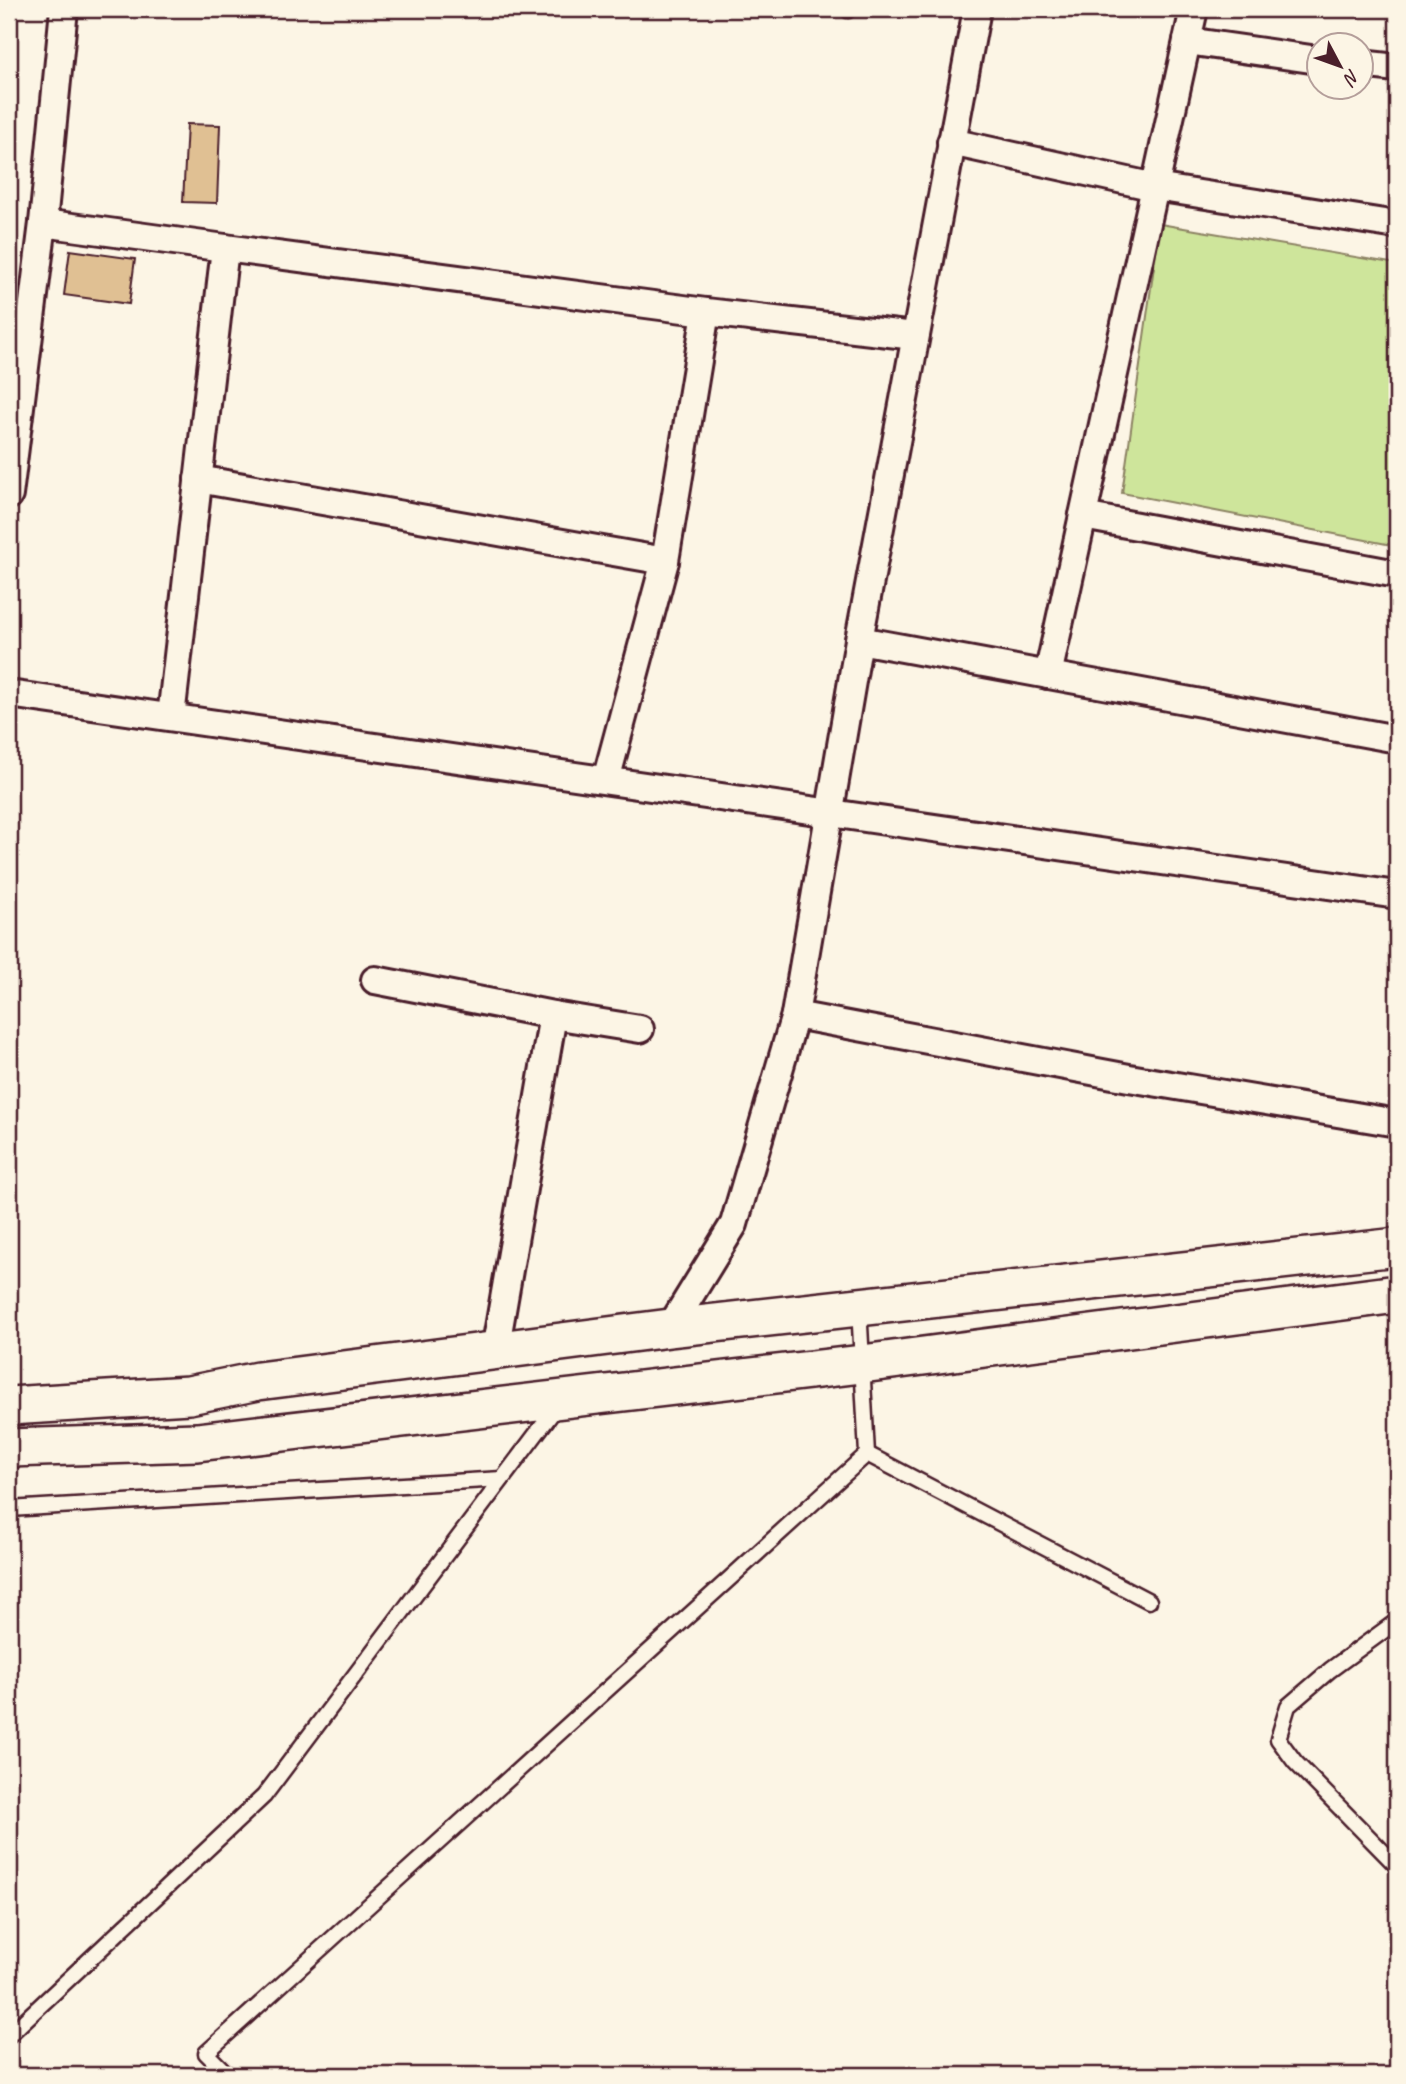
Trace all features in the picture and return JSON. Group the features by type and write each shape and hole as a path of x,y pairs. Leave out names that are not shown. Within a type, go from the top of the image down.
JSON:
{"street":[{"path":"9,495 43,223 64,9"},
{"path":"670,1328 734,1224 795,1015 859,640 977,9"},
{"path":"1048,675 1194,9"},
{"path":"1187,41 1304,58"},
{"path":"1374,66 1397,68"},
{"path":"951,142 1155,187 1397,225"},
{"path":"43,223 706,312 915,336"},
{"path":"172,717 225,248"},
{"path":"606,780 664,561 706,312"},
{"path":"198,479 664,561"},
{"path":"1083,516 1397,574"},
{"path":"859,640 1397,740"},
{"path":"9,694 1397,895"},
{"path":"375,980 553,1015 640,1028"},
{"path":"495,1350 553,1015"},
{"path":"795,1015 1129,1078 1397,1123"},
{"path":"9,1406 189,1395 258,1381 670,1328 1397,1247"},
{"path":"9,1448 197,1442 862,1364 1397,1294"}],"lane":[{"path":"859,1306 867,1454"},
{"path":"9,2035 264,1796 562,1399"},
{"path":"867,1454 1149,1601"},
{"path":"228,2075 206,2053 867,1454"},
{"path":"9,1509 502,1479"},
{"path":"1397,1621 1330,1670 1288,1706 1278,1739 1296,1762 1397,1866"}],"green space":[{"path":"1160,224 1397,264 1397,546 1122,493"}],"building":[{"path":"187,124 220,125 217,203 183,202"},
{"path":"70,250 135,259 129,304 64,295"}]}
